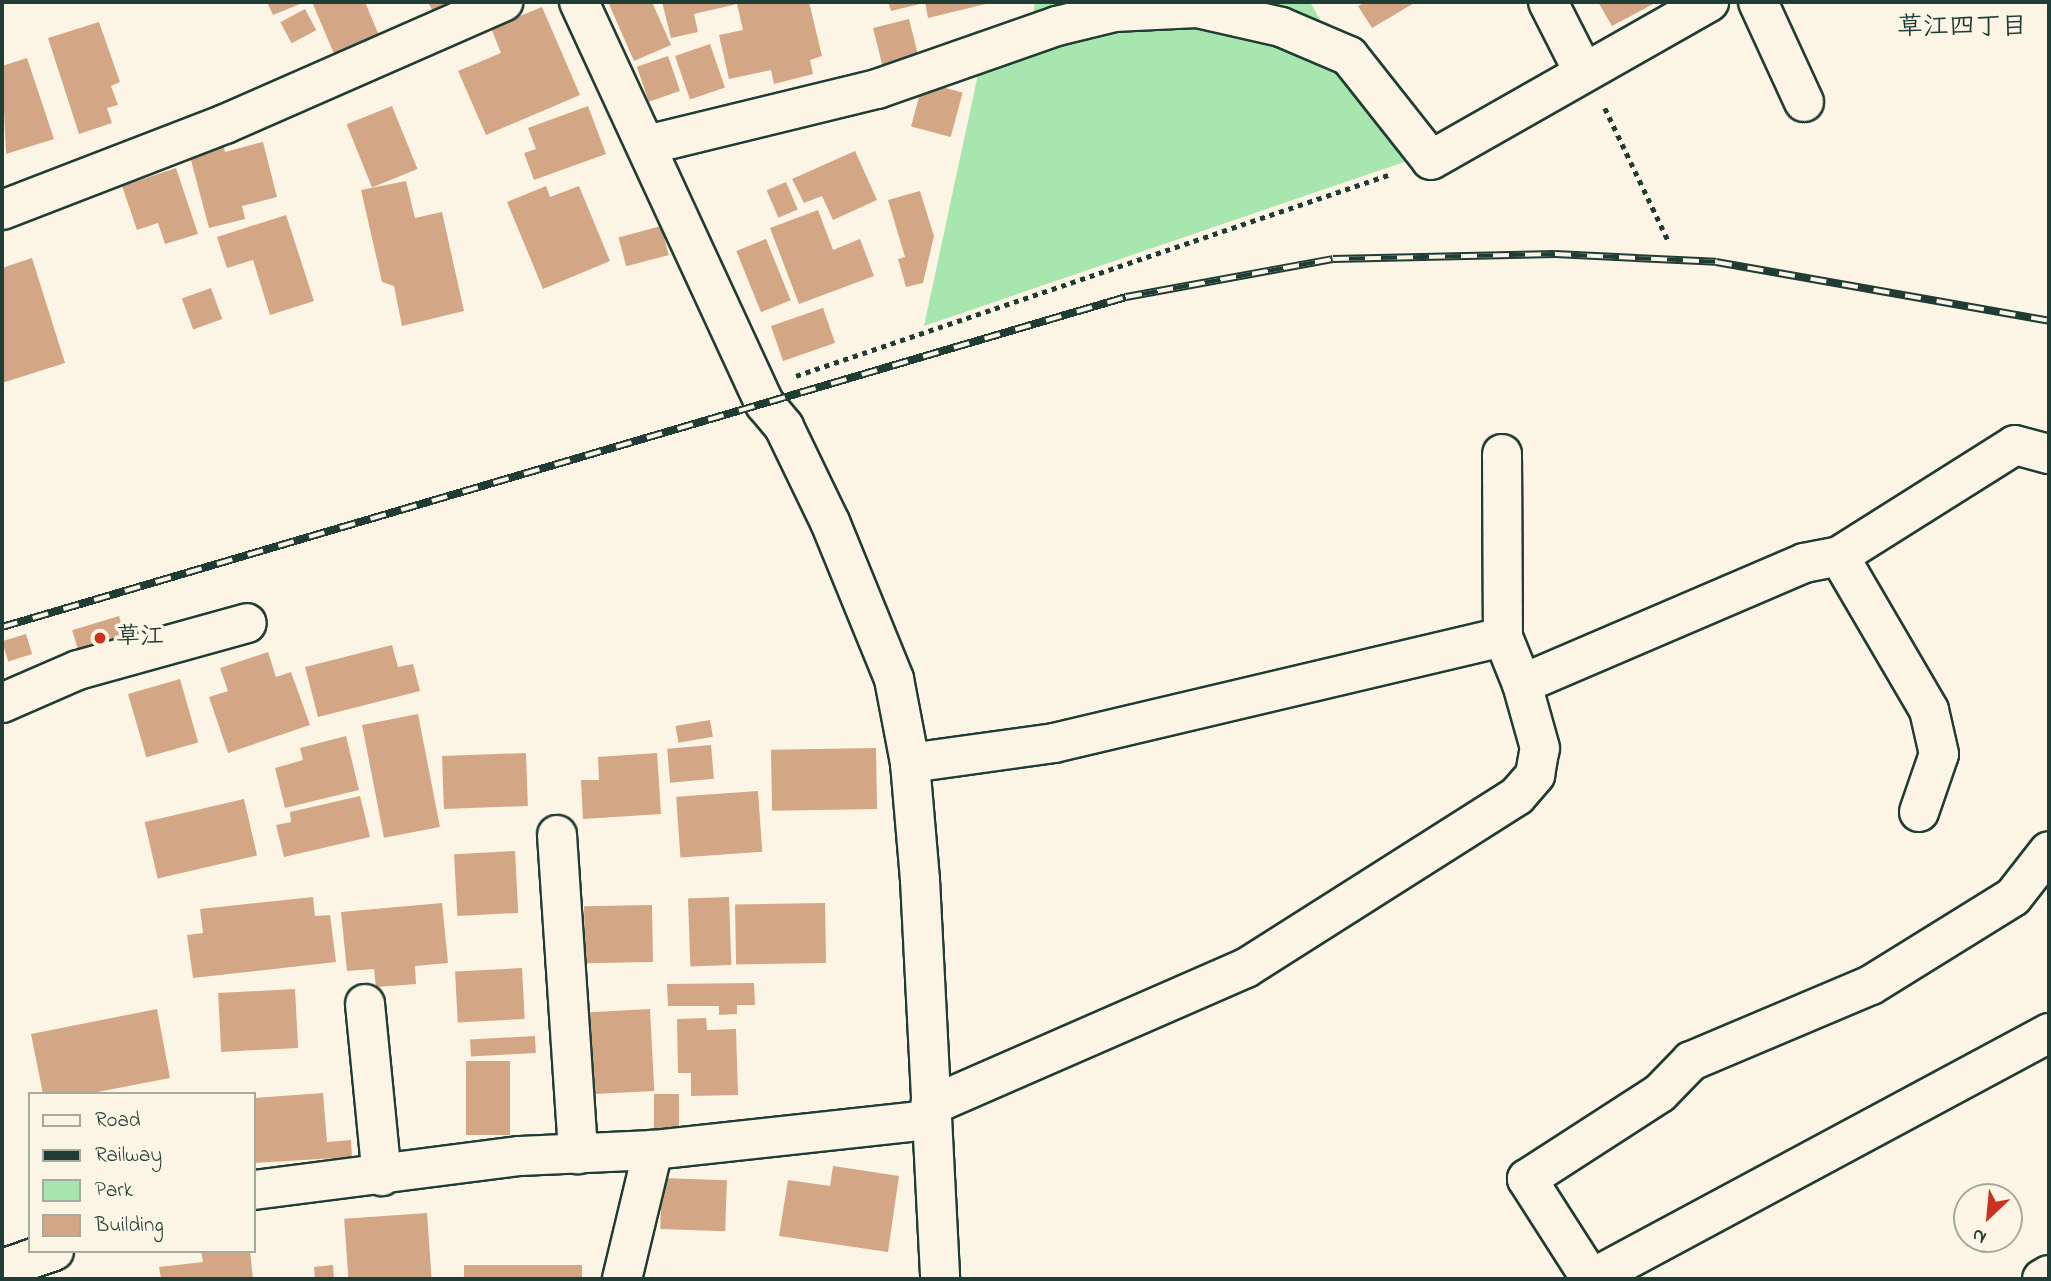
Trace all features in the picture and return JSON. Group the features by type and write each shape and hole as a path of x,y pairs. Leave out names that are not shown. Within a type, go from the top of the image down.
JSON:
{"street":[{"path":"2,211 225,124 503,2"},
{"path":"579,2 760,388 862,593 894,680 910,763 940,1279"},
{"path":"1548,2 1583,71"},
{"path":"647,145 821,105 1114,12 1197,8 1281,27 1349,56 1431,160 1583,71 1709,2"},
{"path":"1758,2 1804,102"},
{"path":"1522,684 1804,563 1839,556 2015,445 2049,454"},
{"path":"256,1190 578,1154 653,1150 930,1113 1246,968 1517,796 1535,775 1540,748 1522,684 1503,637 1502,454"},
{"path":"1839,556 1929,710 1940,754 1919,812"},
{"path":"2,703 78,670 247,623"},
{"path":"910,763 1054,743 1503,637"},
{"path":"557,835 578,1154"},
{"path":"2049,851 2013,897 1871,985 1691,1061 1660,1093 1527,1179 1591,1279 2049,1033"},
{"path":"365,1004 382,1176"},
{"path":"622,1279 653,1150"},
{"path":"2,1269 48,1253"},
{"path":"2042,1279 2049,1275"}],"path":[{"path":"1583,71 1668,240"},
{"path":"760,388 1431,160"}],"green space":[{"path":"1035,2 1310,2 1342,58 1416,158 924,326 980,65 1031,24"}],"building":[{"path":"267,2 305,2 273,15"},
{"path":"312,2 365,2 380,38 335,56"},
{"path":"428,2 483,2 439,24"},
{"path":"608,2 652,2 671,45 634,61"},
{"path":"662,2 809,2 822,56 810,60 813,74 774,84 771,70 729,79 719,35 743,30 737,4 694,14 698,32 671,38"},
{"path":"888,2 924,2 924,3 891,11"},
{"path":"925,2 986,2 986,4 928,18"},
{"path":"1366,2 1416,2 1372,28 1358,6"},
{"path":"1598,2 1657,2 1612,26"},
{"path":"542,7 580,95 486,135 458,71 501,53 491,28"},
{"path":"305,9 316,30 292,43 280,22"},
{"path":"909,19 921,68 885,76 873,28"},
{"path":"99,22 120,82 111,86 118,105 107,108 112,123 79,134 48,38"},
{"path":"710,44 725,87 690,100 675,56"},
{"path":"668,56 680,91 649,102 637,67"},
{"path":"27,58 54,139 6,154 2,66"},
{"path":"923,82 963,93 951,137 911,126"},
{"path":"392,106 417,169 372,187 347,124"},
{"path":"588,106 606,154 534,180 524,153 536,149 528,128"},
{"path":"222,137 225,152 263,142 277,197 242,206 245,219 209,228 187,145"},
{"path":"855,151 877,200 833,220 822,196 804,203 792,179"},
{"path":"176,168 198,234 165,244 158,223 137,230 122,186"},
{"path":"406,181 415,218 442,212 464,311 402,326 394,286 382,282 361,190"},
{"path":"786,182 798,210 778,218 767,190"},
{"path":"546,186 550,197 579,186 610,261 543,289 507,202"},
{"path":"920,191 934,236 923,283 906,287 898,259 905,257 888,200"},
{"path":"818,210 833,250 860,239 874,276 799,304 770,228"},
{"path":"286,215 314,301 270,315 253,260 227,268 217,237"},
{"path":"661,226 669,255 626,266 618,237"},
{"path":"766,239 791,300 761,312 736,251"},
{"path":"32,258 65,363 2,383 2,268"},
{"path":"211,288 222,319 193,330 182,299"},
{"path":"823,308 835,343 783,361 771,326"},
{"path":"119,616 128,646 81,660 72,630"},
{"path":"26,634 32,654 8,661 2,641"},
{"path":"392,645 398,667 413,664 420,691 318,717 305,667"},
{"path":"268,652 276,677 291,672 310,725 228,753 209,697 228,691 220,668"},
{"path":"180,679 198,742 146,757 128,694"},
{"path":"418,714 440,827 384,838 362,725"},
{"path":"710,720 713,737 678,743 676,726"},
{"path":"346,736 359,790 285,808 275,768 303,760 300,748"},
{"path":"711,745 714,779 670,783 667,749"},
{"path":"876,748 877,809 772,811 771,750"},
{"path":"526,753 528,806 444,809 442,756"},
{"path":"657,753 661,814 583,819 581,780 599,780 598,757"},
{"path":"758,791 762,852 680,858 676,797"},
{"path":"360,796 370,837 284,857 276,825 291,822 290,812"},
{"path":"244,799 257,856 158,878 145,822"},
{"path":"515,851 518,913 457,916 454,854"},
{"path":"313,897 315,916 330,915 336,962 193,978 187,935 203,933 200,909"},
{"path":"729,897 731,965 690,966 688,898"},
{"path":"442,903 448,963 415,966 416,984 376,987 374,969 347,971 341,912"},
{"path":"825,903 826,963 736,965 735,905"},
{"path":"652,905 653,962 585,963 584,906"},
{"path":"522,968 525,1019 458,1022 455,972"},
{"path":"754,983 755,1005 737,1005 737,1014 719,1015 719,1006 668,1006 667,984"},
{"path":"295,989 298,1048 221,1052 218,993"},
{"path":"157,1009 170,1078 97,1092 43,1092 31,1034"},
{"path":"650,1009 654,1091 594,1094 590,1012"},
{"path":"706,1018 707,1030 736,1029 738,1095 691,1096 691,1073 678,1073 677,1019"},
{"path":"535,1036 536,1053 471,1056 470,1039"},
{"path":"466,1061 510,1061 510,1135 466,1135"},
{"path":"323,1093 327,1142 351,1140 352,1157 256,1163 256,1098"},
{"path":"654,1094 679,1094 679,1132 654,1132"},
{"path":"833,1166 899,1176 888,1252 779,1236 788,1180 830,1186"},
{"path":"662,1178 727,1180 725,1231 660,1229"},
{"path":"427,1213 432,1279 348,1279 344,1219"},
{"path":"201,1253 250,1253 253,1279 161,1279 159,1267 203,1262"},
{"path":"333,1265 334,1279 315,1279 314,1267"},
{"path":"464,1265 582,1265 582,1279 464,1279"}],"railway":[{"path":"2,627 1126,297 1333,259 1555,254 1716,262 2049,321"}],"place":[{"name":"草江","path":"100,638"}],"district":[{"name":"草江四丁目","path":"1962,29"}]}
